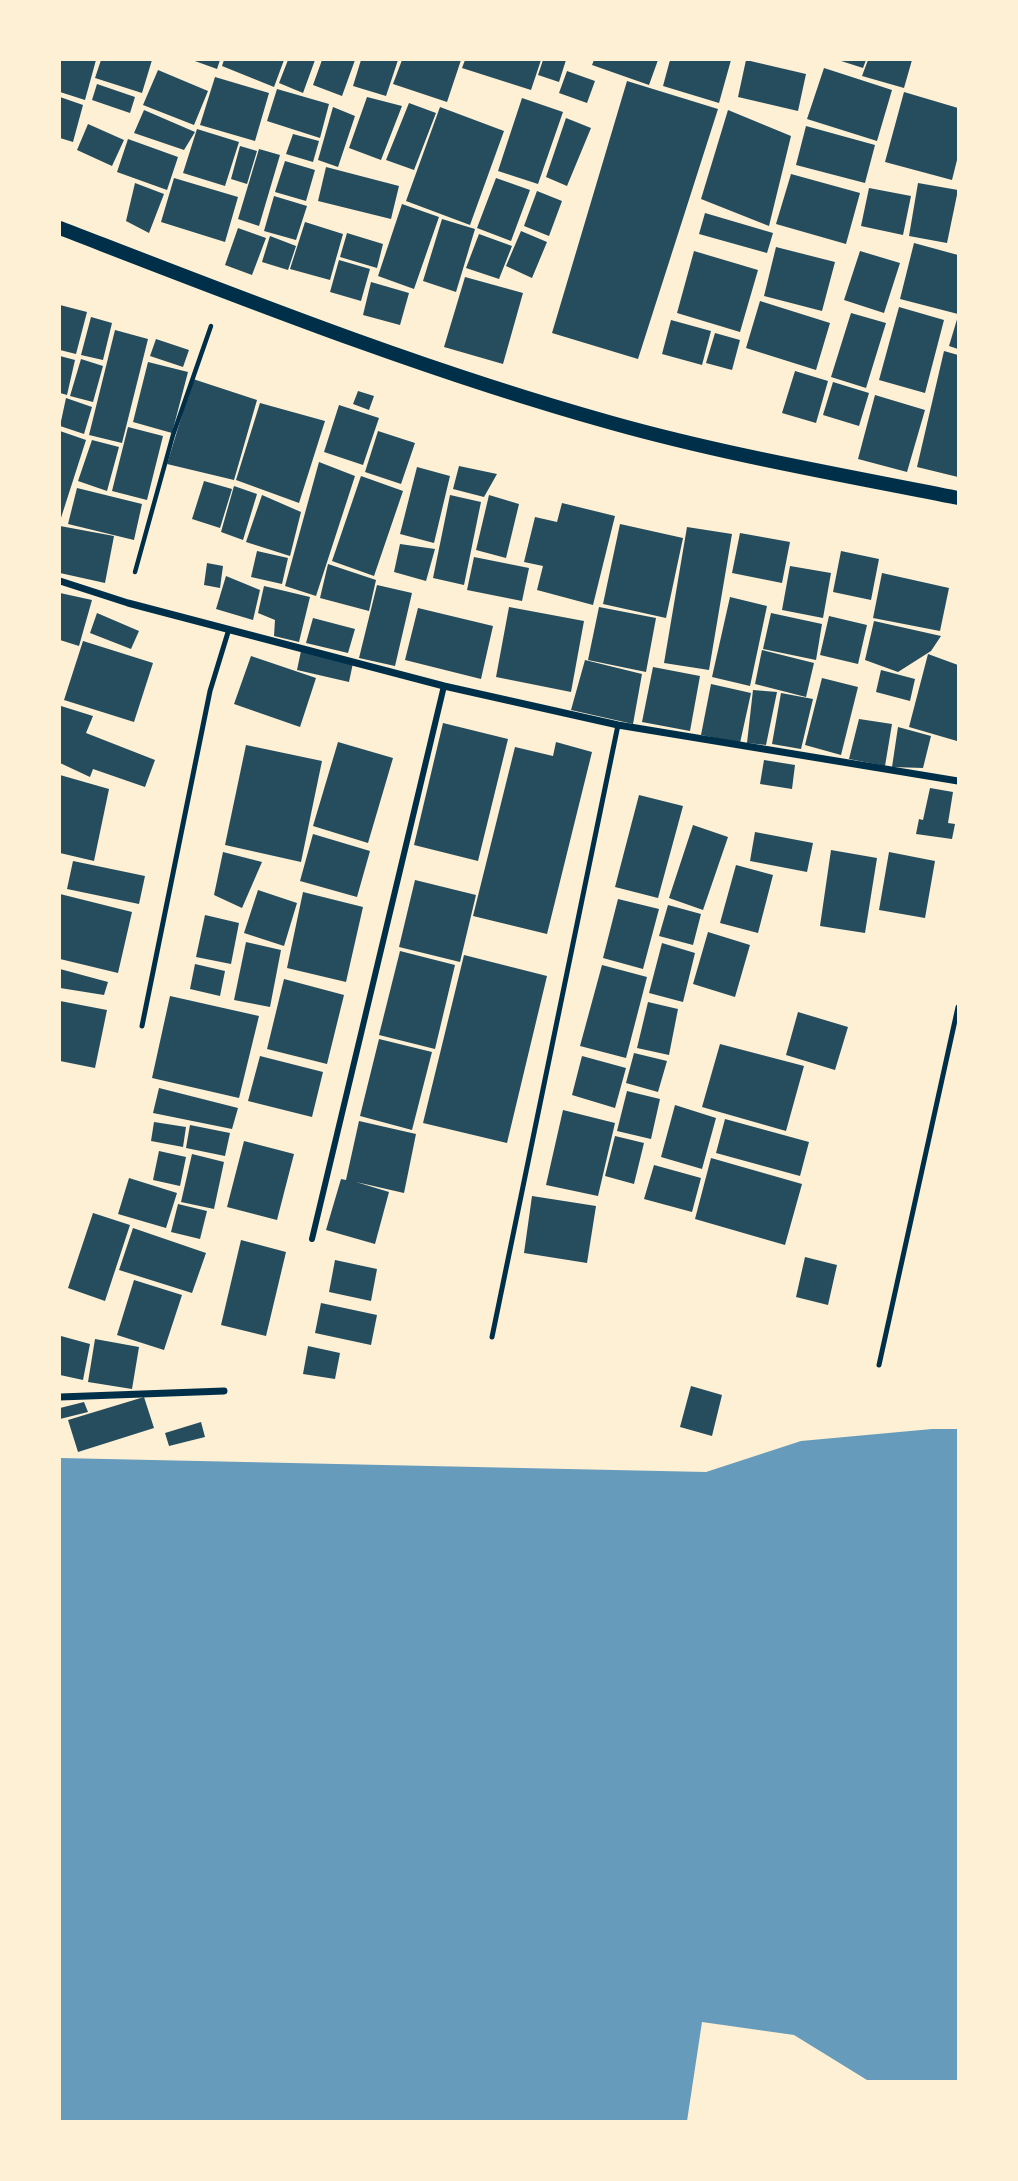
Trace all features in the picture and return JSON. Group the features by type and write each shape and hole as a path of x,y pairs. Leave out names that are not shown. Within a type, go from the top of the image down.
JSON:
{"main road":[{"path":"60,228 224,292 534,400 616,424 775,461 958,498"}],"street":[{"path":"60,581 128,603 444,686 618,725 958,781"},
{"path":"312,1239 444,686"},
{"path":"60,1398 224,1391"}],"lane":[{"path":"142,1026 210,691 229,629"},
{"path":"492,1337 618,725"},
{"path":"879,1365 958,1007"}],"path":[{"path":"128,603 173,435 198,357 224,292"}],"water":[{"path":"958,1429 958,2080 867,2080 794,2035 702,2022 687,2121 60,2121 60,1458 706,1472 801,1441"}],"building":[{"path":"60,60 96,60 85,100 60,92"},
{"path":"101,60 152,60 142,93 95,78"},
{"path":"192,60 220,60 217,69"},
{"path":"224,60 284,60 274,87 222,66"},
{"path":"288,60 315,60 303,93 279,83"},
{"path":"322,60 355,60 342,96 313,85"},
{"path":"361,60 398,60 386,96 353,86"},
{"path":"402,60 461,60 447,102 393,84"},
{"path":"465,60 541,60 531,90 462,68"},
{"path":"543,60 566,60 559,82 538,75"},
{"path":"594,60 658,60 649,85 592,65"},
{"path":"670,60 731,60 719,103 663,86"},
{"path":"746,60 806,74 798,111 738,97"},
{"path":"838,60 866,60 863,68"},
{"path":"868,60 912,60 904,88 862,76"},
{"path":"824,68 892,90 877,141 807,119"},
{"path":"158,70 208,91 194,125 143,105"},
{"path":"567,71 595,81 587,103 559,93"},
{"path":"215,77 269,93 255,141 200,125"},
{"path":"627,81 718,109 638,359 552,333"},
{"path":"97,84 135,97 130,113 92,100"},
{"path":"277,89 329,104 320,138 267,121"},
{"path":"904,92 958,108 958,156 952,180 885,162"},
{"path":"60,97 83,105 73,142 60,138"},
{"path":"367,97 402,106 381,160 349,148"},
{"path":"522,98 563,112 538,184 498,171"},
{"path":"409,103 436,113 414,170 386,160"},
{"path":"333,107 355,116 338,167 318,160"},
{"path":"440,107 504,131 470,225 406,201"},
{"path":"144,110 195,132 184,150 134,133"},
{"path":"728,110 791,136 769,226 701,199"},
{"path":"566,118 591,128 567,186 546,177"},
{"path":"88,124 124,140 112,166 77,150"},
{"path":"806,126 875,145 865,183 796,165"},
{"path":"197,129 239,142 225,186 183,173"},
{"path":"293,134 319,141 313,162 286,154"},
{"path":"128,139 178,157 167,190 117,172"},
{"path":"240,146 257,151 247,184 231,179"},
{"path":"259,149 280,155 259,226 238,219"},
{"path":"285,161 315,170 306,201 275,192"},
{"path":"326,167 399,186 391,219 318,201"},
{"path":"791,174 860,193 846,244 776,224"},
{"path":"174,178 238,197 225,242 161,222"},
{"path":"496,178 530,190 511,241 477,228"},
{"path":"135,183 164,194 149,233 126,221"},
{"path":"918,183 958,190 947,243 909,236"},
{"path":"869,188 911,196 903,235 861,226"},
{"path":"537,191 562,201 549,236 524,226"},
{"path":"274,196 307,206 296,240 264,231"},
{"path":"402,204 439,217 414,289 378,276"},
{"path":"705,213 773,233 767,253 699,234"},
{"path":"442,219 475,229 456,292 423,281"},
{"path":"305,222 343,234 330,280 290,269"},
{"path":"238,228 266,238 252,275 225,265"},
{"path":"521,231 547,242 532,278 506,266"},
{"path":"347,233 383,244 377,268 340,257"},
{"path":"479,234 512,246 499,279 466,268"},
{"path":"270,236 296,246 288,270 262,262"},
{"path":"914,243 958,255 958,314 900,299"},
{"path":"776,247 835,262 822,311 764,296"},
{"path":"694,251 758,270 740,332 677,313"},
{"path":"860,251 900,263 884,313 844,300"},
{"path":"339,260 370,269 361,301 330,292"},
{"path":"465,277 523,293 503,364 444,347"},
{"path":"371,282 409,293 400,325 363,315"},
{"path":"760,301 830,323 816,370 746,348"},
{"path":"60,305 87,312 76,354 60,350"},
{"path":"899,307 944,320 925,393 879,380"},
{"path":"851,313 886,323 866,388 831,377"},
{"path":"958,316 958,349 949,346"},
{"path":"91,317 112,323 103,360 81,355"},
{"path":"671,320 711,331 702,365 662,354"},
{"path":"115,330 148,339 122,443 89,435"},
{"path":"715,333 740,340 732,370 706,363"},
{"path":"156,339 189,350 183,367 150,356"},
{"path":"944,351 958,355 958,477 917,467"},
{"path":"60,356 75,360 67,395 60,393"},
{"path":"81,359 103,366 93,402 70,396"},
{"path":"148,362 188,372 172,433 133,422"},
{"path":"795,371 828,381 816,423 782,413"},
{"path":"193,379 257,400 234,480 167,464"},
{"path":"833,382 869,393 859,426 823,415"},
{"path":"358,391 374,396 369,410 353,404"},
{"path":"875,395 925,410 907,472 858,459"},
{"path":"66,398 92,407 84,434 60,426"},
{"path":"260,403 325,421 299,503 236,480"},
{"path":"339,405 379,418 363,465 324,452"},
{"path":"128,427 163,436 147,500 112,491"},
{"path":"60,431 86,440 60,521"},
{"path":"378,431 415,443 401,484 365,472"},
{"path":"92,440 119,447 107,491 78,481"},
{"path":"319,462 355,476 316,596 285,586"},
{"path":"459,466 497,474 484,497 453,489"},
{"path":"417,467 450,476 434,543 400,534"},
{"path":"361,476 403,491 374,576 332,561"},
{"path":"204,481 232,489 220,528 192,519"},
{"path":"234,486 257,494 243,540 221,532"},
{"path":"77,488 142,504 134,540 68,524"},
{"path":"262,495 301,512 290,556 246,542"},
{"path":"450,495 481,502 464,585 433,578"},
{"path":"489,495 519,504 506,558 476,550"},
{"path":"562,503 615,516 593,605 537,590 543,566 524,562 535,517 557,522"},
{"path":"620,524 683,538 666,618 603,604"},
{"path":"60,526 114,536 105,583 60,573"},
{"path":"687,527 732,534 709,670 664,663"},
{"path":"740,533 790,542 782,583 732,573"},
{"path":"400,544 435,549 426,581 394,572"},
{"path":"257,551 288,558 282,584 251,577"},
{"path":"841,551 879,559 871,600 833,592"},
{"path":"474,557 529,568 522,601 467,590"},
{"path":"207,563 223,566 220,588 204,585"},
{"path":"328,564 376,580 369,611 320,598"},
{"path":"790,566 831,573 823,618 782,610"},
{"path":"882,573 949,588 940,631 873,618"},
{"path":"226,576 260,590 253,620 216,609"},
{"path":"377,585 412,593 395,666 359,658"},
{"path":"264,586 310,597 299,642 274,636 275,620 258,613"},
{"path":"60,593 92,600 79,646 60,640"},
{"path":"730,597 767,606 750,686 712,677"},
{"path":"509,607 584,621 571,692 496,677"},
{"path":"599,607 656,618 646,672 588,660"},
{"path":"418,608 493,626 481,679 405,660"},
{"path":"97,613 139,631 131,649 90,633"},
{"path":"771,613 822,624 816,660 763,649"},
{"path":"829,616 867,625 858,664 820,655"},
{"path":"313,618 355,629 348,653 306,643"},
{"path":"874,621 941,636 931,651 898,672 865,660"},
{"path":"83,641 153,663 134,722 64,700"},
{"path":"762,650 814,663 806,697 755,684"},
{"path":"301,651 353,663 349,682 297,670"},
{"path":"928,654 958,665 957,741 909,727"},
{"path":"251,656 316,678 300,727 234,704"},
{"path":"585,660 642,674 633,724 571,710"},
{"path":"653,667 700,676 690,731 642,722"},
{"path":"881,670 915,679 910,701 876,692"},
{"path":"822,678 858,687 841,755 805,745"},
{"path":"711,684 751,693 740,743 701,735"},
{"path":"753,690 777,692 766,745 747,743"},
{"path":"781,693 813,699 801,749 772,744"},
{"path":"61,706 93,716 86,733 155,760 145,787 93,769 90,777 60,763"},
{"path":"859,719 892,724 885,766 849,759"},
{"path":"443,723 508,739 478,861 414,845"},
{"path":"898,727 931,736 923,768 892,767"},
{"path":"338,742 393,758 368,843 313,826"},
{"path":"556,742 592,752 547,934 473,916 515,747 553,756"},
{"path":"246,745 322,761 301,862 225,845"},
{"path":"764,760 795,765 792,789 760,784"},
{"path":"60,775 109,789 94,861 60,853"},
{"path":"930,788 953,792 948,823 955,824 952,839 916,834 919,819 923,820"},
{"path":"639,795 683,806 658,898 615,887"},
{"path":"693,825 728,837 703,910 669,898"},
{"path":"755,832 813,843 807,872 750,861"},
{"path":"313,834 370,851 357,897 300,881"},
{"path":"831,850 877,858 865,933 820,926"},
{"path":"223,852 262,862 242,908 214,895"},
{"path":"889,852 935,861 925,918 879,910"},
{"path":"73,861 145,876 139,904 67,889"},
{"path":"736,865 773,875 758,933 720,923"},
{"path":"415,880 476,895 460,962 399,947"},
{"path":"258,890 297,903 284,946 244,933"},
{"path":"303,892 363,907 346,982 287,968"},
{"path":"60,894 132,912 118,973 60,959"},
{"path":"618,899 659,909 643,969 603,958"},
{"path":"668,905 701,914 693,945 659,936"},
{"path":"205,915 239,923 231,964 196,957"},
{"path":"708,932 750,945 735,997 693,984"},
{"path":"246,942 281,950 270,1007 234,1000"},
{"path":"662,943 695,953 683,1002 649,993"},
{"path":"400,951 455,965 435,1049 379,1035"},
{"path":"464,955 547,976 507,1143 423,1123"},
{"path":"195,964 225,971 220,996 190,989"},
{"path":"602,965 647,977 626,1058 580,1046"},
{"path":"60,969 108,982 104,995 60,988"},
{"path":"284,979 344,995 327,1064 267,1049"},
{"path":"170,996 259,1016 239,1098 152,1078"},
{"path":"60,1001 107,1010 95,1068 60,1061"},
{"path":"648,1002 678,1009 669,1055 637,1048"},
{"path":"798,1012 848,1027 835,1070 786,1055"},
{"path":"379,1039 432,1052 412,1130 360,1116"},
{"path":"720,1044 804,1066 786,1131 702,1107"},
{"path":"634,1053 667,1061 658,1092 626,1083"},
{"path":"260,1056 323,1072 312,1117 248,1101"},
{"path":"582,1056 626,1068 615,1108 572,1095"},
{"path":"159,1088 238,1108 232,1129 153,1113"},
{"path":"627,1091 660,1099 651,1139 617,1131"},
{"path":"675,1105 716,1118 702,1169 661,1157"},
{"path":"563,1110 615,1123 598,1196 546,1185"},
{"path":"725,1119 809,1142 800,1176 716,1153"},
{"path":"359,1121 416,1134 404,1193 356,1182 389,1192 375,1244 326,1230 341,1179 346,1180"},
{"path":"154,1122 186,1127 183,1147 151,1141"},
{"path":"190,1125 230,1133 225,1156 186,1148"},
{"path":"615,1136 644,1143 634,1184 605,1176"},
{"path":"244,1141 294,1154 277,1220 227,1207"},
{"path":"159,1151 186,1157 180,1186 153,1180"},
{"path":"192,1154 224,1162 214,1209 181,1202"},
{"path":"711,1158 802,1184 785,1245 695,1219"},
{"path":"654,1165 701,1178 692,1212 644,1199"},
{"path":"129,1178 177,1193 166,1228 118,1214"},
{"path":"532,1196 596,1206 587,1263 524,1253"},
{"path":"178,1204 207,1211 200,1239 171,1232"},
{"path":"93,1213 130,1225 105,1301 68,1288"},
{"path":"133,1228 206,1253 192,1293 119,1270"},
{"path":"241,1240 286,1252 266,1336 221,1325"},
{"path":"805,1257 837,1265 828,1305 796,1297"},
{"path":"335,1260 377,1269 371,1301 329,1292"},
{"path":"134,1280 182,1295 164,1350 117,1335"},
{"path":"321,1303 377,1315 371,1345 315,1333"},
{"path":"61,1336 90,1344 83,1380 60,1375"},
{"path":"95,1339 139,1347 132,1389 88,1382"},
{"path":"308,1346 340,1353 335,1379 303,1374"},
{"path":"691,1386 722,1395 712,1436 680,1427"},
{"path":"144,1397 154,1428 78,1452 68,1420"},
{"path":"84,1402 88,1412 60,1419 60,1408"},
{"path":"201,1422 205,1437 169,1446 165,1433"}]}
